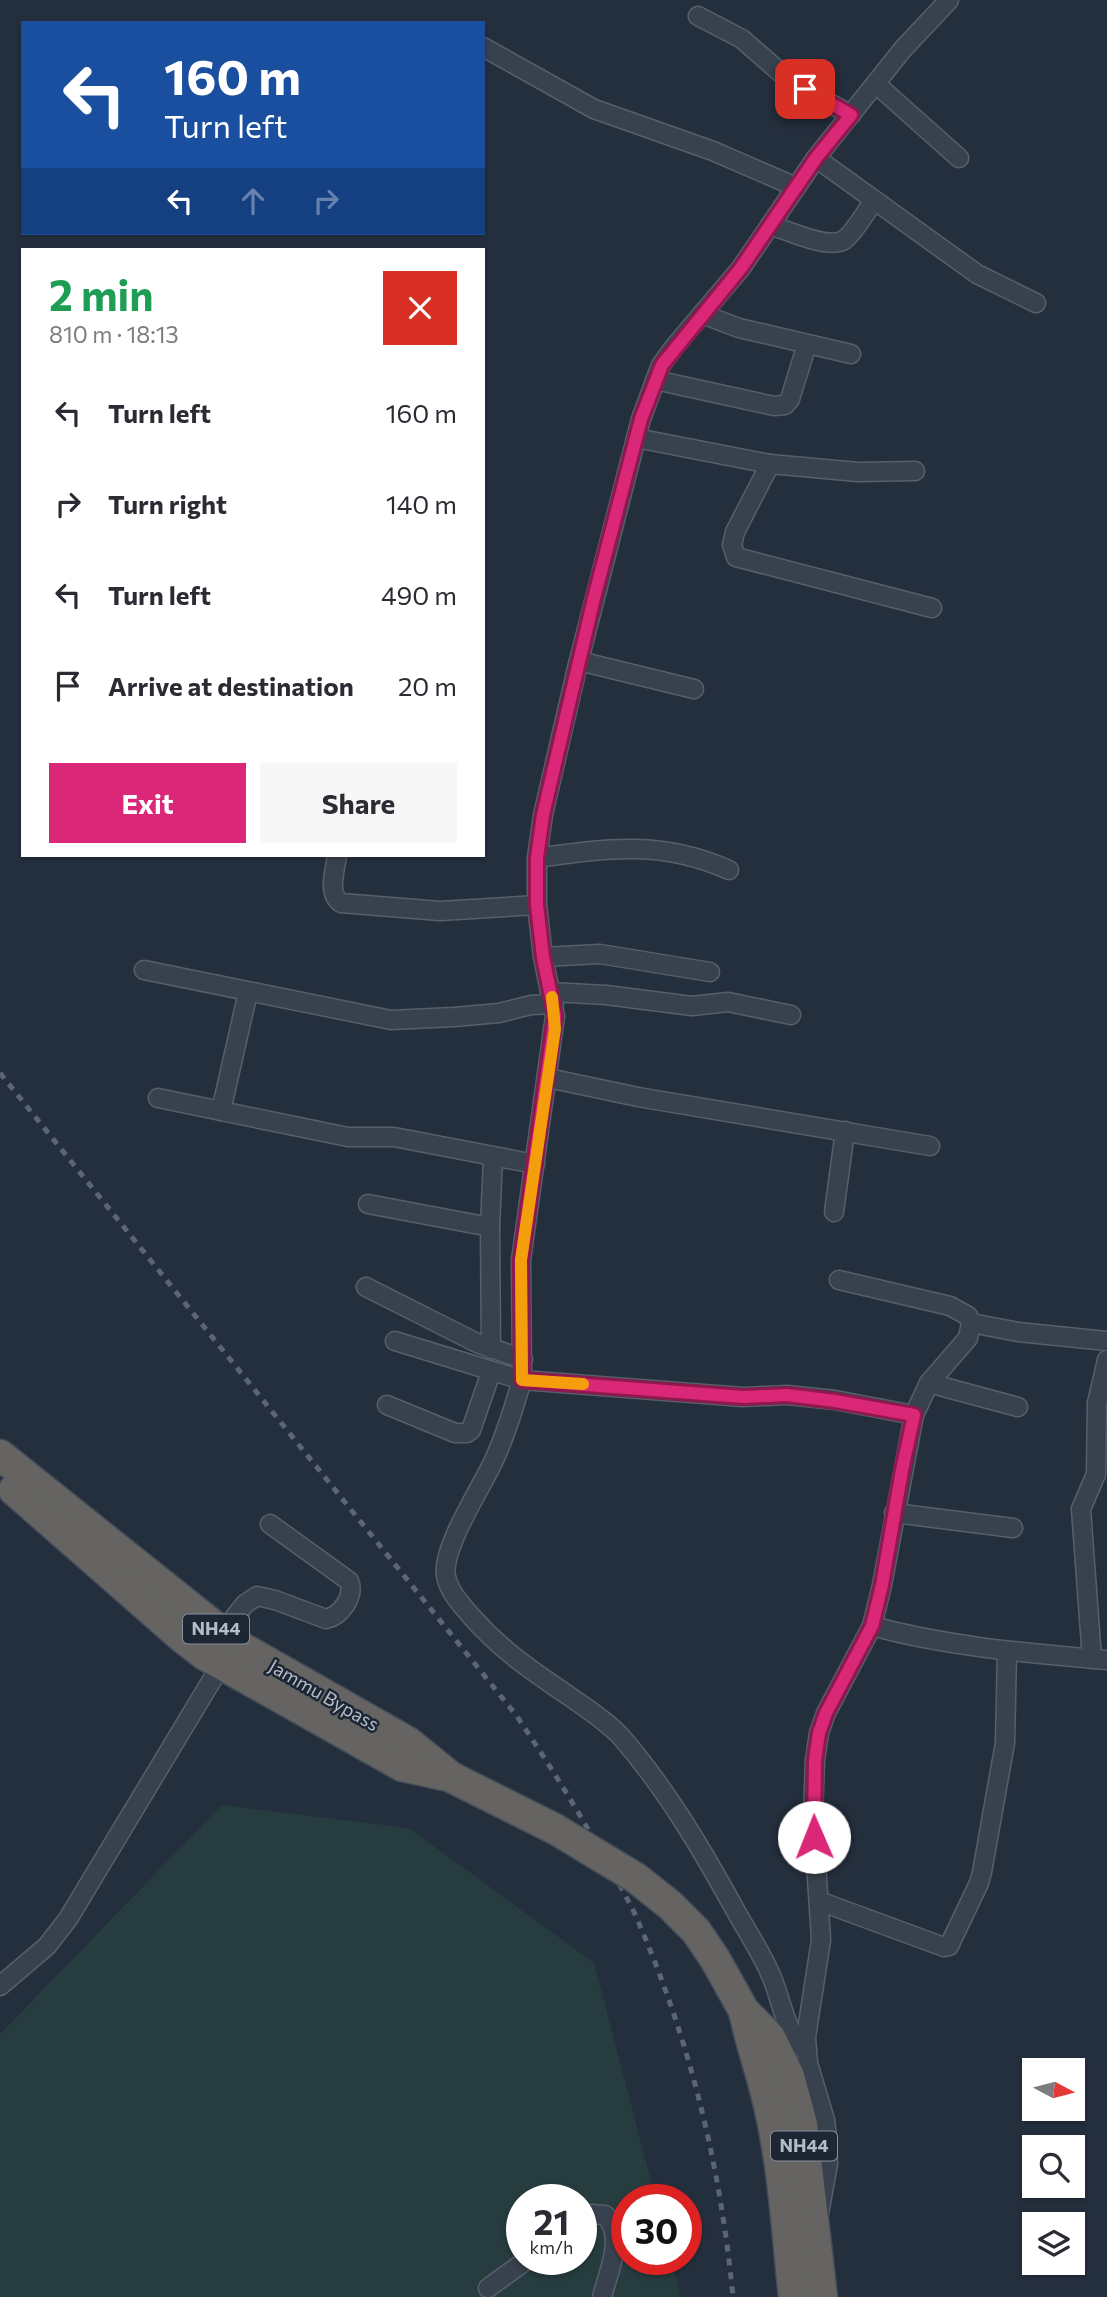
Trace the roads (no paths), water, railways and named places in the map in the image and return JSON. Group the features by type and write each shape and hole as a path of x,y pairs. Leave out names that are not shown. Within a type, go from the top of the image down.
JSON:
{"highway":[{"name":"Jammu Bypass","path":"0,1455 222,1633 272,1665 408,1742 450,1777"},
{"name":"Jammu Bypass","path":"0,1479 184,1639 221,1665 402,1766 450,1777 555,1829 636,1878 670,1905 696,1931 744,2011 770,2037 789,2076 802,2124 822,2297"},
{"name":"Jammu Bypass","path":"744,2011 752,2052 770,2109 794,2297"}],"street":[{"path":"807,2051 799,2045 789,2029 770,1972 702,1850 621,1736 492,1639 458,1600 449,1586 446,1574 450,1547 494,1460 509,1423 505,1354 490,1227 512,1160 548,1079 555,1029 546,1001 543,957 531,905 537,858 543,815 579,661 636,438 655,380 668,355 741,268 816,158 904,49 949,0"},
{"path":"698,16 742,39 790,81 851,115"},
{"path":"485,48 594,109 713,151 796,187"},
{"path":"876,84 959,158"},
{"path":"816,158 977,274 1036,303"},
{"path":"770,225 821,242 835,243 847,237 874,201"},
{"path":"702,314 739,328 851,354"},
{"path":"655,380 774,406 785,405 790,400 807,344"},
{"path":"636,438 770,464 858,472 915,471"},
{"path":"770,464 735,532 732,545 736,556 932,608"},
{"path":"579,661 694,689"},
{"path":"537,858 613,849 667,850 699,858 729,870"},
{"path":"337,857 333,892 336,901 341,903 440,911 531,905"},
{"path":"543,957 600,954 710,972"},
{"path":"144,970 391,1020 499,1013 546,1001 606,995 692,1006 728,1002 791,1014"},
{"path":"221,1111 248,992"},
{"path":"548,1079 638,1097 930,1146"},
{"path":"158,1098 348,1137 394,1137 512,1160"},
{"path":"834,1212 845,1131"},
{"path":"505,1354 521,1260 512,1160"},
{"path":"368,1204 490,1227"},
{"path":"839,1280 950,1306 963,1312 971,1323 1018,1332 1107,1341"},
{"path":"366,1287 505,1354"},
{"path":"814,2231 822,2206 828,2164 825,2120 810,2072 807,2051 807,2025 821,1940 813,1815 819,1733 826,1713 872,1626 914,1415 929,1383 968,1338 971,1323"},
{"path":"395,1341 505,1376 743,1397 787,1395 914,1415"},
{"path":"872,1626 941,1641 1007,1651 1100,1660 1081,1509 1096,1474 1097,1403 1107,1360"},
{"path":"387,1405 455,1433 467,1433 505,1376"},
{"path":"929,1383 1018,1407"},
{"path":"894,1513 1013,1528"},
{"path":"222,1633 245,1604 257,1596 326,1619 334,1617 349,1598 349,1581 270,1524"},
{"path":"819,1901 944,1947 949,1945 982,1872 1005,1743 1007,1651"},
{"path":"0,1986 47,1946 68,1919 221,1665"},
{"path":"597,2214 605,2215 614,2231 615,2248 602,2297"},
{"path":"488,2288 506,2275"}],"railway":[{"path":"0,1073 516,1715 575,1808 634,1912 671,2005 699,2100 710,2149 720,2197 733,2297"}]}
